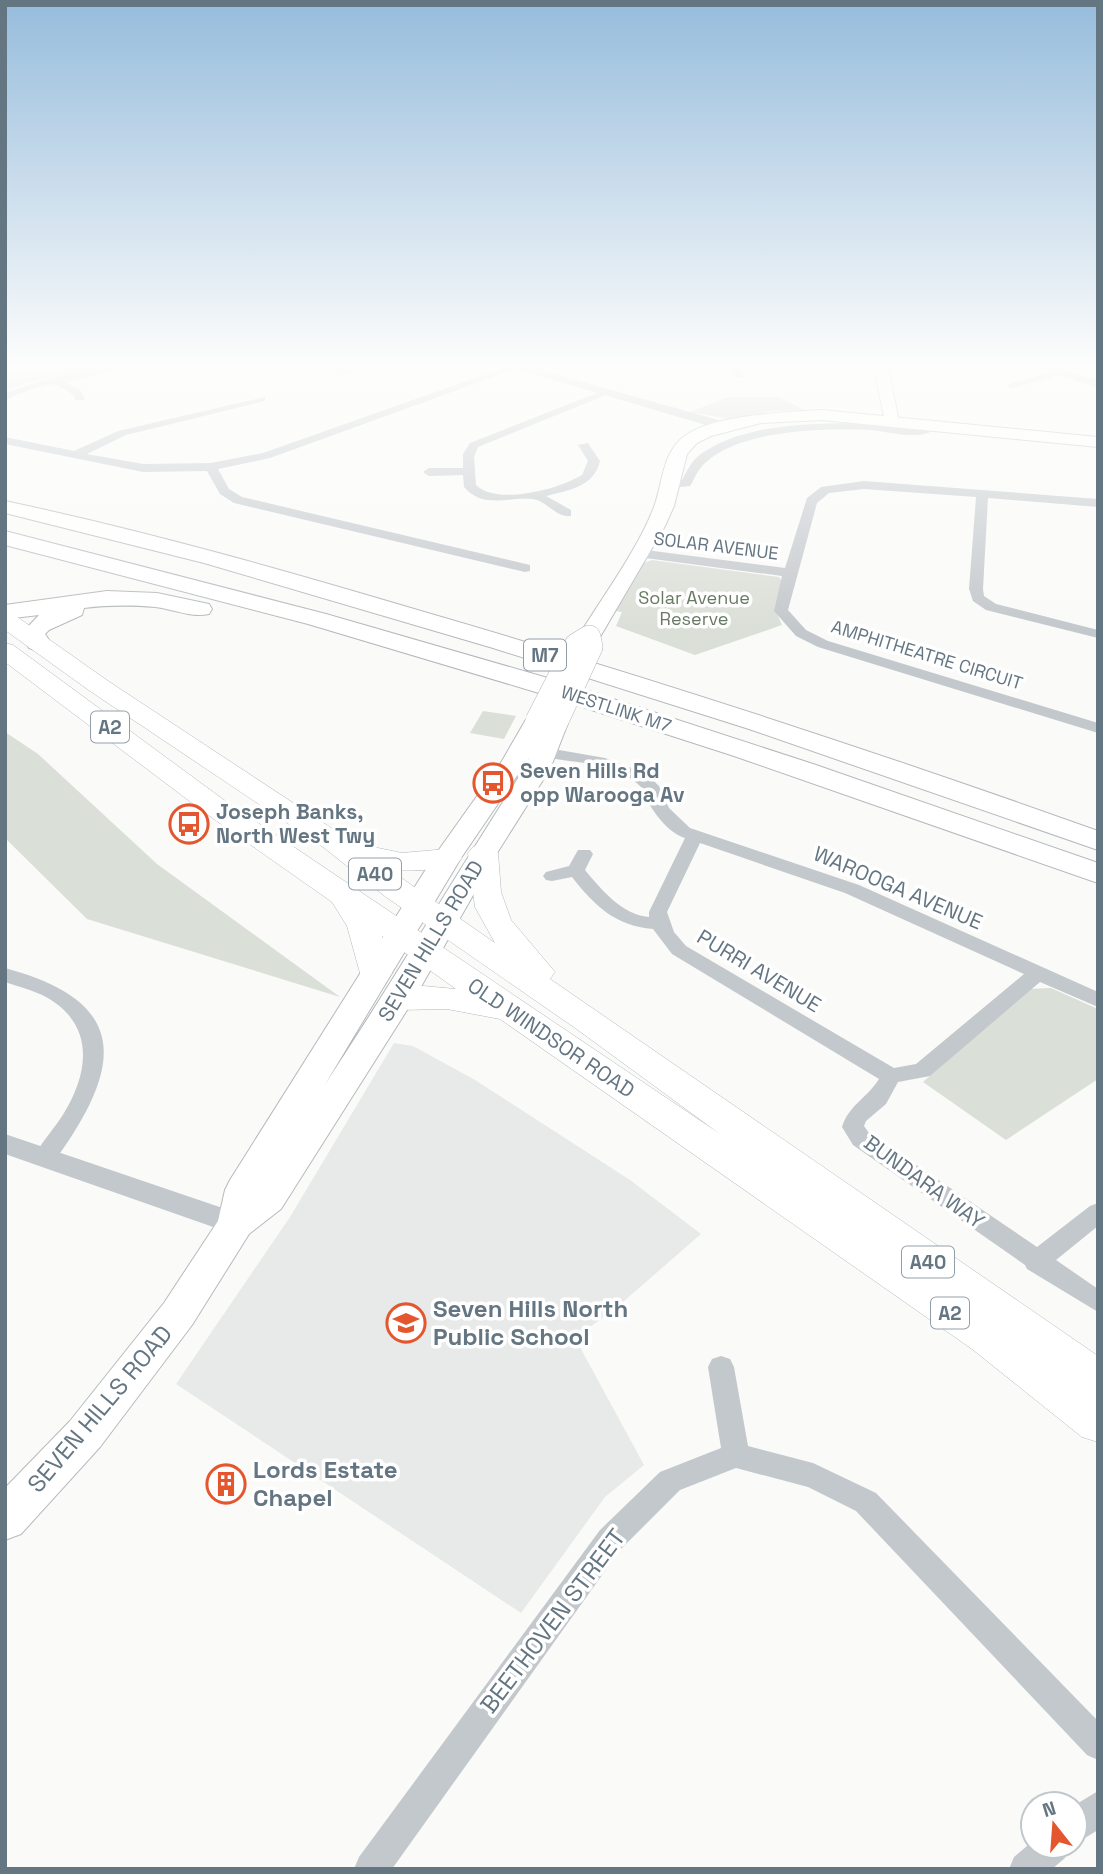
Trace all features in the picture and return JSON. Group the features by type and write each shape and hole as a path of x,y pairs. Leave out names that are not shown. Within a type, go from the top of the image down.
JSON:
{"highway":[{"path":"7,501 202,536 434,603 971,790 1085,836"},
{"name":"WESTLINK M7","path":"5,538 226,594 412,646 626,711 1098,874"},
{"path":"5,612 72,601 124,598 157,600 253,621 466,677 838,789 866,793"},
{"path":"38,643 33,632 48,620 78,609 106,605 160,605 253,621"},
{"name":"OLD WINDSOR ROAD","path":"5,619 333,841 769,1152 1098,1380"},
{"name":"OLD WINDSOR ROAD","path":"5,650 214,806 798,1210 987,1337 1098,1423"},
{"path":"333,841 373,857 400,863 447,858"},
{"path":"482,853 484,889 496,923 523,955 590,1022"},
{"path":"337,889 360,915 376,973"},
{"path":"398,999 443,997 472,1001 524,1018"}],"main road":[{"name":"SEVEN HILLS ROAD","path":"431,913 447,858 514,762 542,731 591,648 589,637 659,516 678,454"},
{"name":"SEVEN HILLS ROAD","path":"5,1520 85,1434 131,1377 178,1314 236,1224 268,1199 398,999 412,944 431,913 482,853 537,769 542,731"},
{"name":"SEVEN HILLS ROAD","path":"236,1224 243,1190 376,973 412,944"}],"street":[{"path":"68,454 142,468 211,467 270,454"},
{"path":"469,454 470,486 475,492 505,499 535,495 586,478 594,461 590,454"},
{"path":"670,484 686,482 699,462 711,454"},
{"path":"211,467 223,491 238,500 526,568"},
{"path":"429,472 469,471"},
{"name":"AMPHITHEATRE CIRCUIT","path":"1098,503 864,485 825,490 811,501 781,611 801,633 812,639 1098,728"},
{"path":"982,493 978,598 985,605 1000,610 1098,634"},
{"path":"535,495 567,513"},
{"name":"SOLAR AVENUE","path":"638,553 790,573"},
{"name":"WAROOGA AVENUE","path":"542,731 652,793 677,827 694,836 852,888 1098,1000"},
{"path":"552,876 580,862 599,899 636,922 659,924 661,901 694,836"},
{"name":"PURRI AVENUE","path":"659,924 667,938 679,950 891,1076"},
{"path":"5,974 56,994 87,1021 92,1036 93,1073 87,1096 45,1157"},
{"path":"891,1076 922,1071 1037,974"},
{"name":"BUNDARA WAY","path":"891,1076 878,1098 856,1117 853,1127 861,1139 1036,1262 1098,1302"},
{"path":"5,1144 236,1224"},
{"path":"1036,1262 1098,1212"},
{"path":"720,1367 736,1455 813,1476 866,1502 1098,1744"},
{"name":"BEETHOVEN STREET","path":"371,1869 610,1539 670,1481 736,1455"}],"shaded area":[{"name":"Seven Hills North Public School","path":"394,1043 413,1046 475,1080 630,1180 701,1234 616,1308 575,1338 644,1465 605,1497 521,1613 176,1384 290,1217"}],"green space":[{"name":"Solar Avenue Reserve","path":"652,560 779,577 782,581 775,609 782,625 695,655 616,626 622,612 615,611 641,564"},
{"path":"483,711 516,716 504,739 470,733"},
{"path":"5,732 38,754 157,864 340,997 87,919 5,838"},
{"path":"1051,988 1098,1009 1098,1079 1006,1140 923,1082 1027,989"}],"place":[{"name":"Seven Hills Rd opp Warooga Av","path":"493,783"},
{"name":"Joseph Banks, North West Twy","path":"189,824"},
{"name":"Seven Hills North Public School","path":"406,1323"},
{"name":"Lords Estate Chapel","path":"226,1484"}]}
